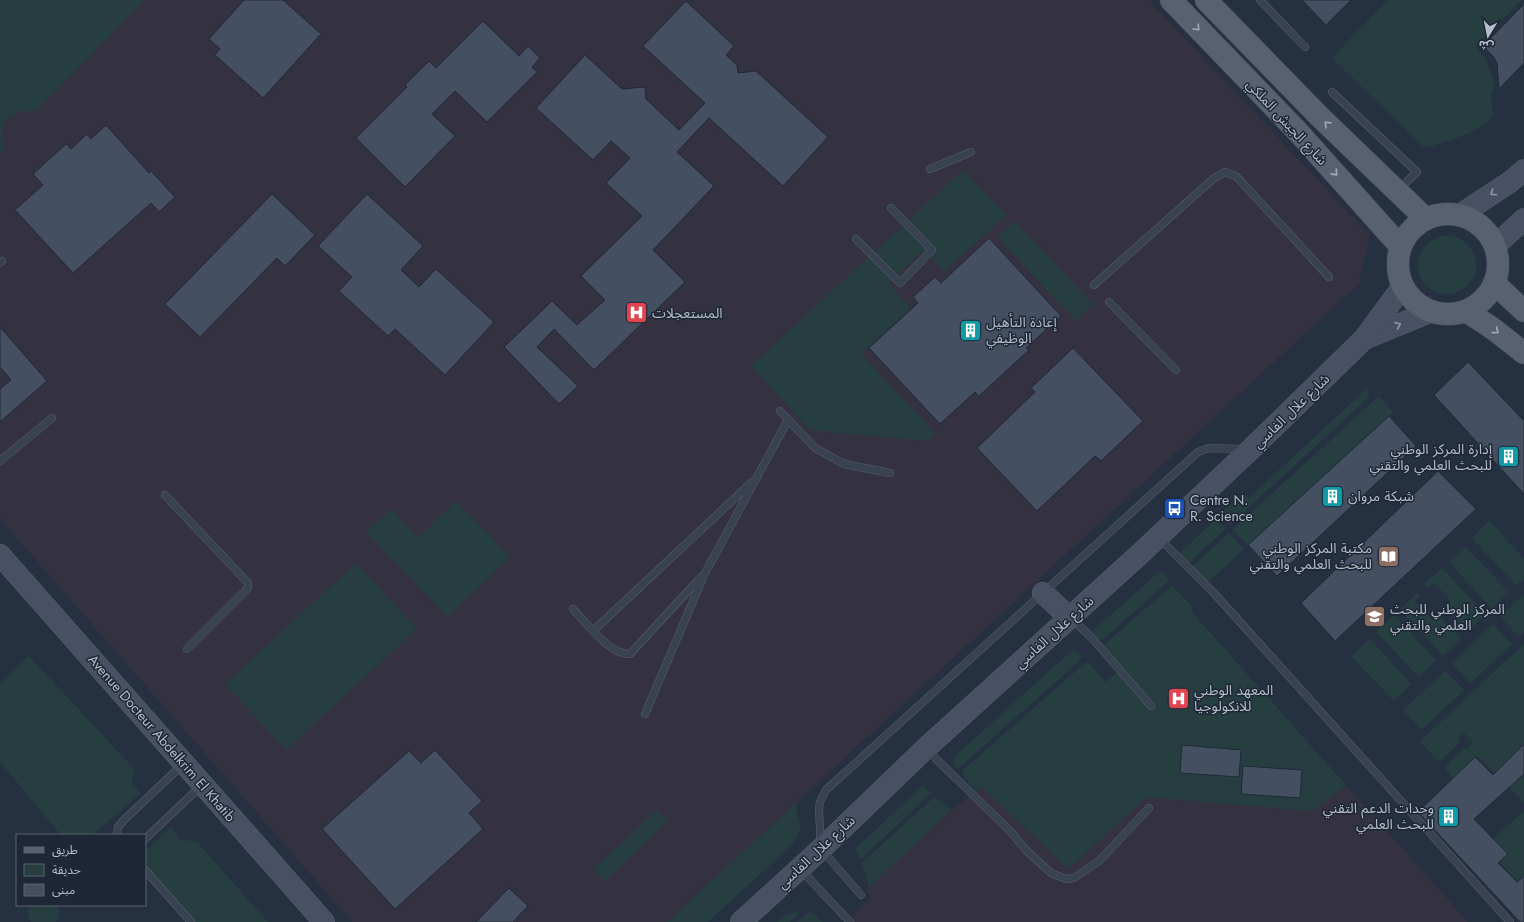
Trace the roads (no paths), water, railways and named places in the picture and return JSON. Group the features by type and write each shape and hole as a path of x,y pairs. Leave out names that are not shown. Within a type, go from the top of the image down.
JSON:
{"main road":[{"name":"شارع الجيش الملكي","path":"1170,0 1299,133 1400,246"},
{"name":"شارع الجيش الملكي","path":"1206,0 1319,116 1426,218"},
{"path":"1443,214 1460,215 1475,222 1487,232 1494,246 1498,258 1498,271 1494,283 1483,300 1466,311 1455,314 1443,314 1432,311 1420,306 1410,297 1402,286 1398,273 1397,260 1400,246 1406,235 1415,225 1426,218 1443,214"},
{"path":"1494,283 1524,311"},
{"path":"1466,311 1492,328 1524,353"}],"street":[{"path":"1460,215 1510,182 1524,170"},
{"path":"1494,246 1524,219"},
{"name":"شارع علال الفاسي","path":"741,922 821,849 926,748 1070,618 1250,450 1364,339 1402,286"},
{"name":"شارع علال الفاسي","path":"1364,339 1432,311"},
{"name":"Avenue Docteur Abdelkrim El Khatib","path":"0,555 324,922"},
{"path":"1044,593 1070,618"}],"lane":[{"path":"1260,0 1305,47"},
{"path":"1332,92 1417,172 1397,191"},
{"path":"930,168 971,152"},
{"path":"1094,285 1213,178 1225,172 1236,176 1329,277"},
{"path":"856,239 900,283 932,250 891,208"},
{"path":"1110,302 1176,370"},
{"path":"780,411 815,448 838,461 844,464 890,472"},
{"path":"0,461 52,418"},
{"path":"645,714 705,573 788,420"},
{"path":"861,895 821,849 819,809 820,802 826,790 1198,452 1209,448 1250,450"},
{"path":"593,631 757,478"},
{"path":"165,495 248,583 248,588 187,649"},
{"path":"1158,537 1213,592 1510,922"},
{"path":"573,609 612,649 624,655 630,654 705,573"},
{"path":"1070,618 1092,638 1151,706"},
{"path":"926,748 1011,832 1026,850 1051,873 1066,879 1074,878 1099,861 1149,808"},
{"path":"117,834 118,827 125,819 184,763"},
{"path":"146,838 203,784"},
{"path":"799,868 850,922"},
{"path":"146,871 191,922"}],"place":[{"name":"المستعجلات","path":"636,313"},
{"name":"إعادة التأهيل الوظيفي","path":"970,330"},
{"name":"إدارة المركز الوطني للبحث العلمي والتقني","path":"1508,457"},
{"name":"شبكة مروان","path":"1333,496"},
{"name":"Centre N. R. Science","path":"1175,508"},
{"name":"مكتبة المركز الوطني للبحث العلمي والتقني","path":"1388,556"},
{"name":"المركز الوطني للبحث العلمي والتقني","path":"1374,617"},
{"name":"المعهد الوطني للانكولوجيا","path":"1178,698"},
{"name":"وحدات الدعم التقني للبحث العلمي","path":"1449,816"}]}
